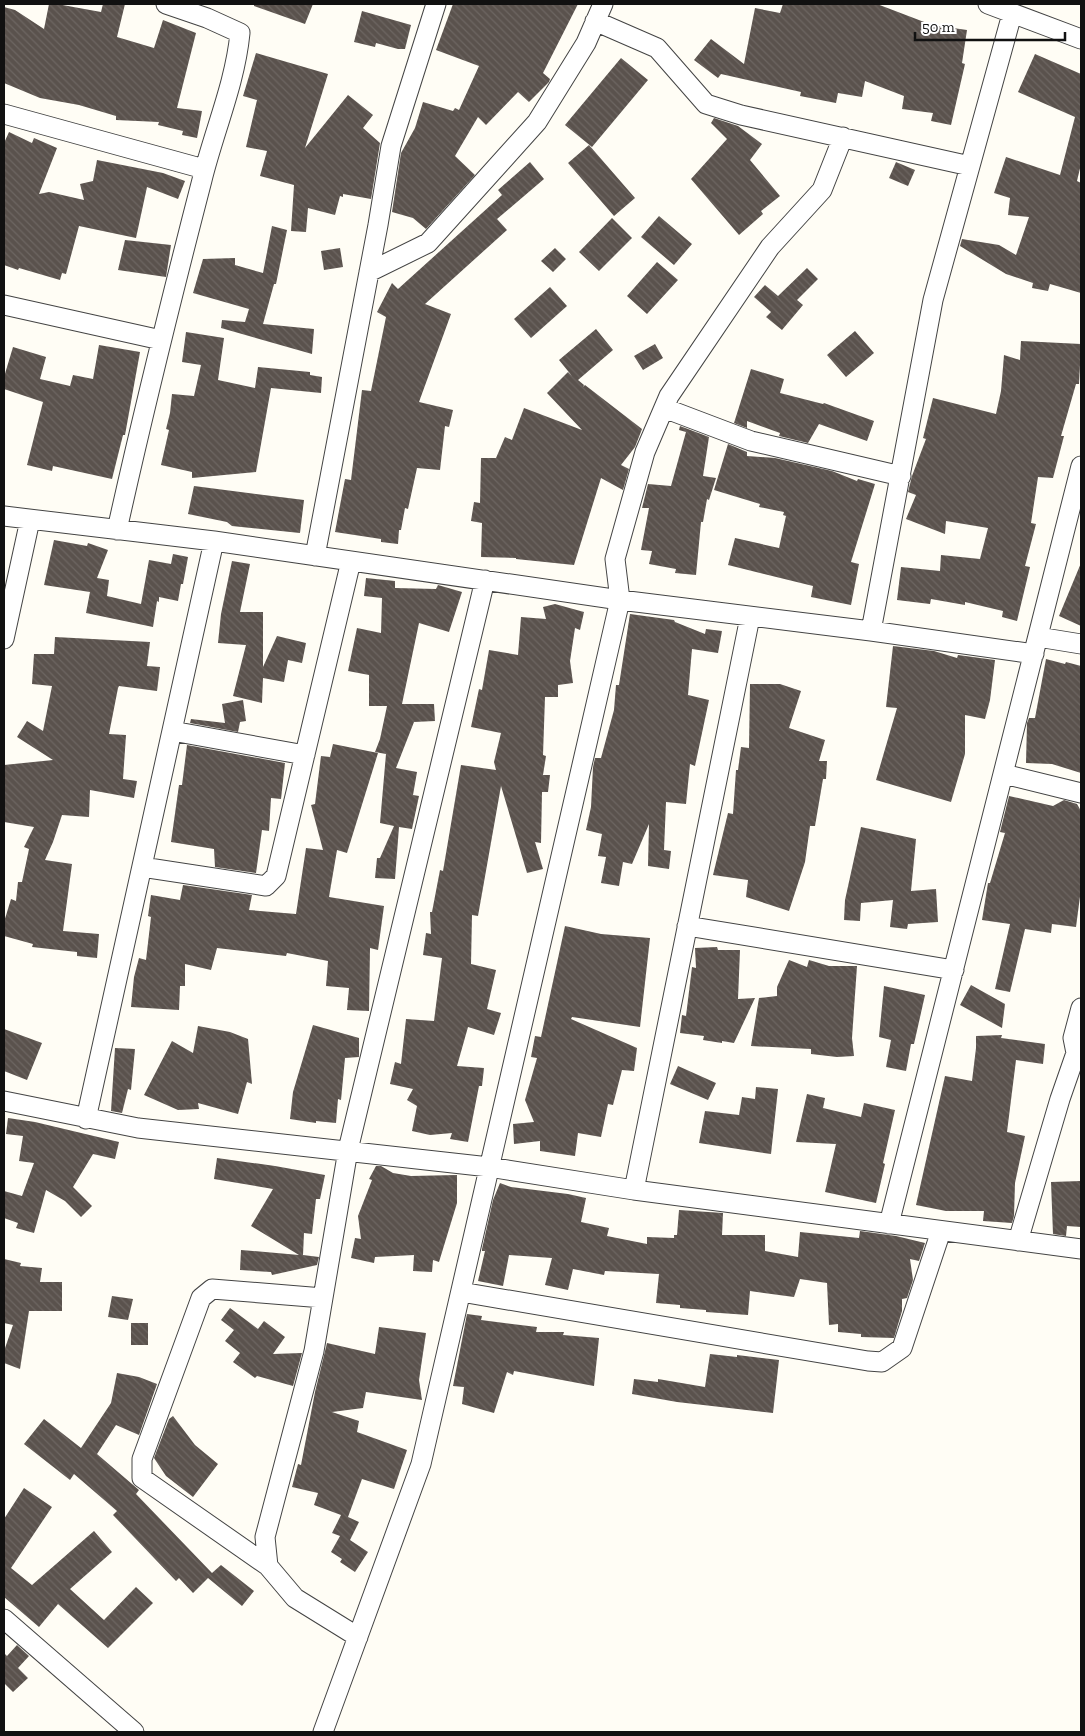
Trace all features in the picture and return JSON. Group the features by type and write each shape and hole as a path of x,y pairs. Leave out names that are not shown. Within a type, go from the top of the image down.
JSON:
{"street":[{"path":"117,530 144,407 204,169 238,58 240,33 208,18 166,4"},
{"path":"315,556 391,146 436,4"},
{"path":"369,272 428,244 537,122 586,43 603,4"},
{"path":"988,4 1081,39"},
{"path":"871,631 934,300 1012,14"},
{"path":"595,21 657,48 706,104 741,115 970,166"},
{"path":"4,114 204,169"},
{"path":"323,1732 421,1464 620,600 615,560 645,452 669,396 770,247 822,190 843,137"},
{"path":"4,305 161,340"},
{"path":"664,408 751,440 901,476"},
{"path":"889,1224 1081,466"},
{"path":"4,516 214,541 750,617 871,631 1036,646 1081,644"},
{"path":"4,639 30,520"},
{"path":"86,1119 214,541"},
{"path":"142,867 266,886 276,876 351,561"},
{"path":"268,1566 265,1537 314,1351 348,1150 485,580"},
{"path":"634,1190 750,617"},
{"path":"172,731 304,755"},
{"path":"1004,774 1081,793"},
{"path":"687,926 954,970"},
{"path":"1018,1241 1060,1099 1079,1055 1073,1038 1081,1008"},
{"path":"4,1101 138,1128 489,1167 634,1190 1081,1249"},
{"path":"461,1292 882,1362 902,1348 941,1231"},
{"path":"323,1298 212,1289 201,1298 142,1459 142,1478 268,1566 295,1598 358,1637"},
{"path":"4,1619 134,1732"}],"building":[{"path":"49,4 101,12 103,4 125,4 117,37 154,48 163,20 196,33 177,108 202,111 197,138 182,135 183,131 158,125 159,122 116,120 116,116 79,105 40,98 4,83 4,7 15,10 44,29"},
{"path":"254,4 313,4 305,24 254,6"},
{"path":"453,4 578,4 543,73 550,79 549,82 529,102 518,92 486,125 478,117 455,156 475,175 426,229 413,218 392,212 401,153 415,128 423,102 453,111 455,108 459,110 479,66 436,50"},
{"path":"783,4 877,4 932,25 967,30 962,63 965,64 951,125 931,121 933,113 902,109 904,96 865,81 862,97 838,93 836,103 800,96 801,92 721,74 718,78 694,60 711,39 744,64 755,8 780,13"},
{"path":"362,11 411,25 405,49 376,43 375,47 354,42"},
{"path":"256,53 328,74 305,148 348,95 373,115 363,128 380,143 371,199 343,194 343,197 340,196 335,215 308,208 306,232 291,231 294,185 260,176 267,151 246,147 257,100 243,96"},
{"path":"1035,54 1081,74 1081,164 1077,181 1081,183 1081,293 1050,284 1048,291 1032,288 1033,283 1006,274 960,246 962,239 999,245 1016,255 1029,217 1008,215 1010,198 994,193 1006,157 1060,175 1075,117 1018,92"},
{"path":"621,58 648,80 592,147 565,125"},
{"path":"714,118 738,126 762,144 750,160 780,196 761,211 763,214 739,235 691,179 727,139 711,123"},
{"path":"9,132 32,143 34,138 57,148 39,194 49,192 84,200 80,184 93,181 97,160 163,173 185,181 178,199 147,187 136,238 79,226 66,274 62,273 60,280 19,268 18,270 4,265 4,143"},
{"path":"589,145 635,198 614,216 568,163"},
{"path":"530,162 544,179 497,219 507,230 425,304 451,314 419,402 453,410 449,427 445,426 440,470 417,468 408,509 405,508 401,530 399,530 398,544 381,542 381,539 335,532 345,479 351,480 362,390 371,391 386,317 377,312 392,283 398,289 502,195 498,190"},
{"path":"896,162 915,170 908,186 889,178"},
{"path":"659,216 692,244 674,265 641,237"},
{"path":"612,218 632,238 599,271 579,252"},
{"path":"272,226 287,230 276,284 274,284 263,324 314,329 312,354 221,328 222,320 245,322 249,309 193,293 203,259 235,258 235,265 263,273"},
{"path":"125,240 171,245 166,277 118,270"},
{"path":"340,248 343,267 324,270 321,251"},
{"path":"555,248 566,259 553,272 541,261"},
{"path":"657,262 678,280 647,314 627,296"},
{"path":"807,268 818,279 797,300 803,305 782,330 766,317 771,312 754,297 765,285 778,296"},
{"path":"550,287 567,306 531,338 514,319"},
{"path":"596,329 613,350 578,380 584,385 583,387 585,385 642,429 635,447 621,465 629,469 623,490 601,478 574,565 516,558 481,557 482,523 471,521 474,502 480,503 481,458 496,458 505,437 512,440 524,408 582,430 547,393 568,372 572,376 559,360"},
{"path":"855,331 874,353 846,377 827,355"},
{"path":"186,332 224,338 218,380 255,388 258,367 310,372 310,375 322,377 321,393 271,388 256,472 192,478 192,472 161,465 169,430 166,429 172,394 194,396 201,365 182,362"},
{"path":"1021,341 1081,344 1081,347 1079,384 1076,384 1061,436 1064,436 1053,478 1038,477 1031,523 1036,524 1025,566 1030,567 1017,621 1002,617 1003,611 965,602 965,605 931,599 930,604 897,600 901,567 940,571 941,555 980,559 988,528 946,521 945,534 906,519 916,495 908,492 926,439 923,438 933,398 996,414 1001,391 1004,355 1020,360"},
{"path":"655,344 663,358 643,370 634,356"},
{"path":"99,345 140,352 125,435 123,435 112,479 53,466 52,471 27,465 43,402 4,389 4,377 13,347 46,357 40,379 70,386 73,375 93,379"},
{"path":"751,369 784,379 780,393 824,403 874,421 867,441 819,424 808,443 779,436 780,433 747,421 747,428 734,423"},
{"path":"680,426 709,437 703,476 716,478 709,500 707,499 703,522 701,522 696,575 675,573 676,569 649,564 652,551 641,550 649,508 642,508 648,484 671,486 686,432 679,430"},
{"path":"728,444 747,452 747,456 775,458 832,471 857,481 858,479 875,484 851,562 859,564 851,605 811,597 813,586 728,565 735,538 779,548 786,516 783,515 784,512 759,507 760,504 714,490"},
{"path":"194,486 304,500 300,533 232,526 227,522 188,514"},
{"path":"54,540 87,546 88,543 108,550 97,578 109,580 107,596 141,604 149,560 171,564 173,554 188,557 178,601 159,597 153,627 86,613 90,592 44,585"},
{"path":"232,561 250,564 240,612 263,612 263,667 277,636 306,643 302,663 288,660 284,682 263,678 262,703 233,696 246,645 218,643 221,614"},
{"path":"1081,563 1081,626 1059,616"},
{"path":"366,578 395,581 395,588 436,589 438,585 462,592 449,632 419,623 402,704 434,704 435,721 414,722 396,768 417,772 413,795 419,796 412,829 399,827 395,879 375,878 377,858 380,858 394,826 380,823 386,754 375,752 380,739 387,706 369,706 369,675 348,671 357,628 381,633 382,598 364,596"},
{"path":"555,604 584,612 580,630 575,628 570,661 573,683 558,685 558,697 545,697 543,755 546,756 543,775 550,775 548,792 542,792 541,843 535,842 543,869 527,873 501,786 478,916 472,915 471,964 496,970 487,1009 501,1013 494,1035 468,1027 457,1066 484,1068 482,1086 479,1086 468,1142 450,1139 452,1133 430,1135 412,1131 417,1106 407,1100 413,1089 390,1084 395,1062 401,1064 406,1019 434,1021 442,958 423,955 426,933 431,934 430,912 432,912 440,870 443,871 461,765 496,770 494,762 501,733 471,727 479,689 482,690 489,650 518,655 521,617 546,619 543,607"},
{"path":"630,614 674,620 705,634 706,629 722,631 718,653 692,649 688,695 709,700 695,766 690,764 686,804 666,802 664,850 671,851 669,869 648,866 649,824 632,864 623,862 619,886 601,883 606,857 598,856 602,834 586,830 591,807 593,767 595,758 601,758 614,710 616,685 619,685"},
{"path":"55,637 150,642 147,666 160,667 157,691 119,686 118,688 109,734 126,735 123,779 137,781 134,798 90,790 89,817 62,815 45,860 72,864 63,931 99,934 97,958 77,956 77,952 32,947 33,944 4,936 4,922 11,899 16,901 18,882 22,882 29,849 24,847 34,827 4,822 4,765 53,760 17,737 27,721 43,731 52,686 32,684 34,654 54,654"},
{"path":"893,646 934,651 957,658 958,655 995,660 990,700 985,719 965,715 965,754 951,802 876,780 897,708 886,707"},
{"path":"1046,659 1081,666 1081,773 1052,764 1026,763 1027,723 1029,718 1035,718"},
{"path":"750,684 780,684 801,691 789,728 825,740 819,761 827,761 826,779 823,779 815,826 810,826 805,862 789,911 746,897 748,880 713,875 728,813 733,814 736,770 738,770 741,747 749,748"},
{"path":"243,700 246,721 240,722 238,732 190,723 191,719 225,723 222,704"},
{"path":"333,744 378,753 347,853 337,850 329,897 384,906 378,950 370,948 369,1011 347,1010 349,988 326,986 328,961 287,953 286,956 217,948 211,970 185,964 185,986 180,986 179,1010 131,1007 134,977 139,958 146,960 151,917 148,916 151,895 180,900 183,885 252,895 249,910 296,914 306,848 323,850 311,805 315,804 321,756 330,757"},
{"path":"187,745 285,763 281,799 271,798 269,831 262,830 256,873 215,867 214,849 171,842 179,785 182,785"},
{"path":"1009,796 1053,806 1064,800 1077,804 1081,811 1081,889 1076,927 1052,924 1051,933 1025,929 1010,992 995,989 1010,924 982,920 988,883 990,883 1005,833 1000,832"},
{"path":"861,827 916,839 911,891 936,889 938,922 908,924 907,929 890,927 893,900 861,903 860,921 844,920 845,900"},
{"path":"565,926 601,934 650,938 640,1027 572,1017 571,1019 637,1048 634,1071 622,1070 613,1105 608,1104 601,1137 578,1133 575,1156 540,1151 540,1141 514,1144 513,1124 534,1122 525,1100 537,1058 531,1057 535,1036 541,1037"},
{"path":"717,947 718,950 740,950 738,999 755,998 734,1043 703,1040 704,1036 680,1033 682,1015 686,1016 692,967 696,968 695,948"},
{"path":"789,960 807,967 809,960 829,966 857,966 852,1038 854,1056 837,1057 811,1054 811,1049 751,1046 759,998 777,996 777,987"},
{"path":"971,985 1005,1004 1002,1028 960,1005"},
{"path":"884,986 925,995 914,1044 911,1044 906,1071 886,1067 891,1040 879,1037"},
{"path":"313,1025 359,1038 359,1057 345,1058 341,1100 338,1099 336,1123 316,1121 316,1123 290,1119 293,1092"},
{"path":"198,1026 230,1032 248,1039 252,1084 247,1082 238,1114 198,1103 199,1109 178,1110 144,1095 172,1041 193,1053"},
{"path":"4,1029 42,1043 27,1080 4,1071"},
{"path":"1002,1035 1001,1038 1045,1044 1043,1064 1016,1060 1007,1132 1025,1136 1015,1183 1012,1223 983,1221 984,1211 946,1211 916,1205 945,1076 972,1081 976,1036"},
{"path":"115,1048 135,1049 131,1090 128,1089 122,1113 111,1111"},
{"path":"678,1066 716,1083 708,1100 670,1084"},
{"path":"756,1087 778,1089 771,1154 699,1143 705,1111 739,1115 742,1097 755,1099"},
{"path":"807,1094 825,1098 823,1108 861,1117 864,1103 895,1110 876,1203 825,1192 836,1144 796,1142"},
{"path":"8,1118 35,1122 119,1142 115,1159 93,1154 73,1187 92,1206 81,1217 65,1201 46,1190 34,1233 16,1228 18,1223 4,1218 4,1191 22,1196 34,1163 19,1161 23,1136 6,1134"},
{"path":"217,1158 325,1175 320,1199 316,1199 312,1234 304,1233 303,1255 319,1257 317,1265 272,1275 271,1272 240,1270 241,1250 299,1255 251,1226 273,1189 214,1179"},
{"path":"376,1166 381,1166 393,1173 411,1176 457,1175 457,1203 439,1262 433,1260 432,1272 413,1271 414,1255 375,1257 374,1263 351,1258 355,1238 361,1239 358,1216 372,1180 369,1179"},
{"path":"1081,1181 1081,1227 1067,1226 1066,1236 1053,1234 1051,1182"},
{"path":"500,1183 511,1187 586,1198 581,1222 609,1228 607,1236 647,1244 647,1237 674,1238 674,1235 677,1235 679,1210 723,1213 722,1235 765,1235 765,1251 798,1257 800,1232 859,1238 860,1231 896,1236 925,1243 919,1261 910,1259 913,1280 907,1298 902,1299 902,1311 894,1338 861,1337 861,1334 838,1332 838,1324 829,1325 827,1283 800,1279 794,1297 750,1291 748,1315 706,1312 706,1310 680,1308 680,1305 656,1303 659,1274 605,1271 604,1275 573,1269 568,1290 545,1285 552,1258 509,1255 503,1286 478,1281 485,1251 482,1251 482,1249 493,1200"},
{"path":"4,1259 21,1263 20,1266 42,1268 40,1282 62,1282 62,1311 29,1311 20,1369 4,1363 4,1351 13,1325 4,1323"},
{"path":"112,1296 133,1299 128,1320 108,1317"},
{"path":"230,1308 258,1329 264,1321 285,1337 273,1354 302,1353 293,1386 257,1376 255,1378 233,1362 240,1353 225,1341 234,1330 221,1320"},
{"path":"467,1314 482,1316 481,1320 537,1327 536,1332 564,1332 563,1335 599,1338 594,1386 514,1371 513,1375 507,1372 494,1413 462,1404 464,1387 453,1386"},
{"path":"131,1323 148,1323 148,1345 131,1345"},
{"path":"379,1327 426,1333 419,1380 422,1400 366,1392 363,1408 332,1412 359,1421 357,1432 407,1450 394,1489 362,1479 348,1517 359,1522 350,1540 368,1552 355,1572 340,1562 342,1559 331,1552 340,1536 332,1533 341,1515 314,1505 318,1493 292,1487 298,1464 301,1465 315,1392 327,1343 375,1354"},
{"path":"710,1354 779,1360 773,1413 677,1402 632,1394 634,1379 658,1382 658,1379 705,1387"},
{"path":"117,1373 139,1377 157,1384 139,1435 116,1425 97,1454 139,1490 136,1494 212,1573 221,1565 254,1591 242,1606 208,1578 193,1593 179,1578 176,1581 113,1515 117,1511 74,1474 70,1480 24,1444 44,1419 81,1448 111,1403"},
{"path":"173,1416 195,1445 218,1464 193,1497 166,1476 154,1458 169,1419"},
{"path":"24,1488 52,1507 11,1568 32,1585 94,1531 112,1552 70,1589 104,1620 136,1587 153,1603 108,1648 58,1604 39,1627 4,1597 4,1519"},
{"path":"17,1645 29,1656 18,1668 28,1678 13,1692 4,1683 4,1653 7,1656"}]}
